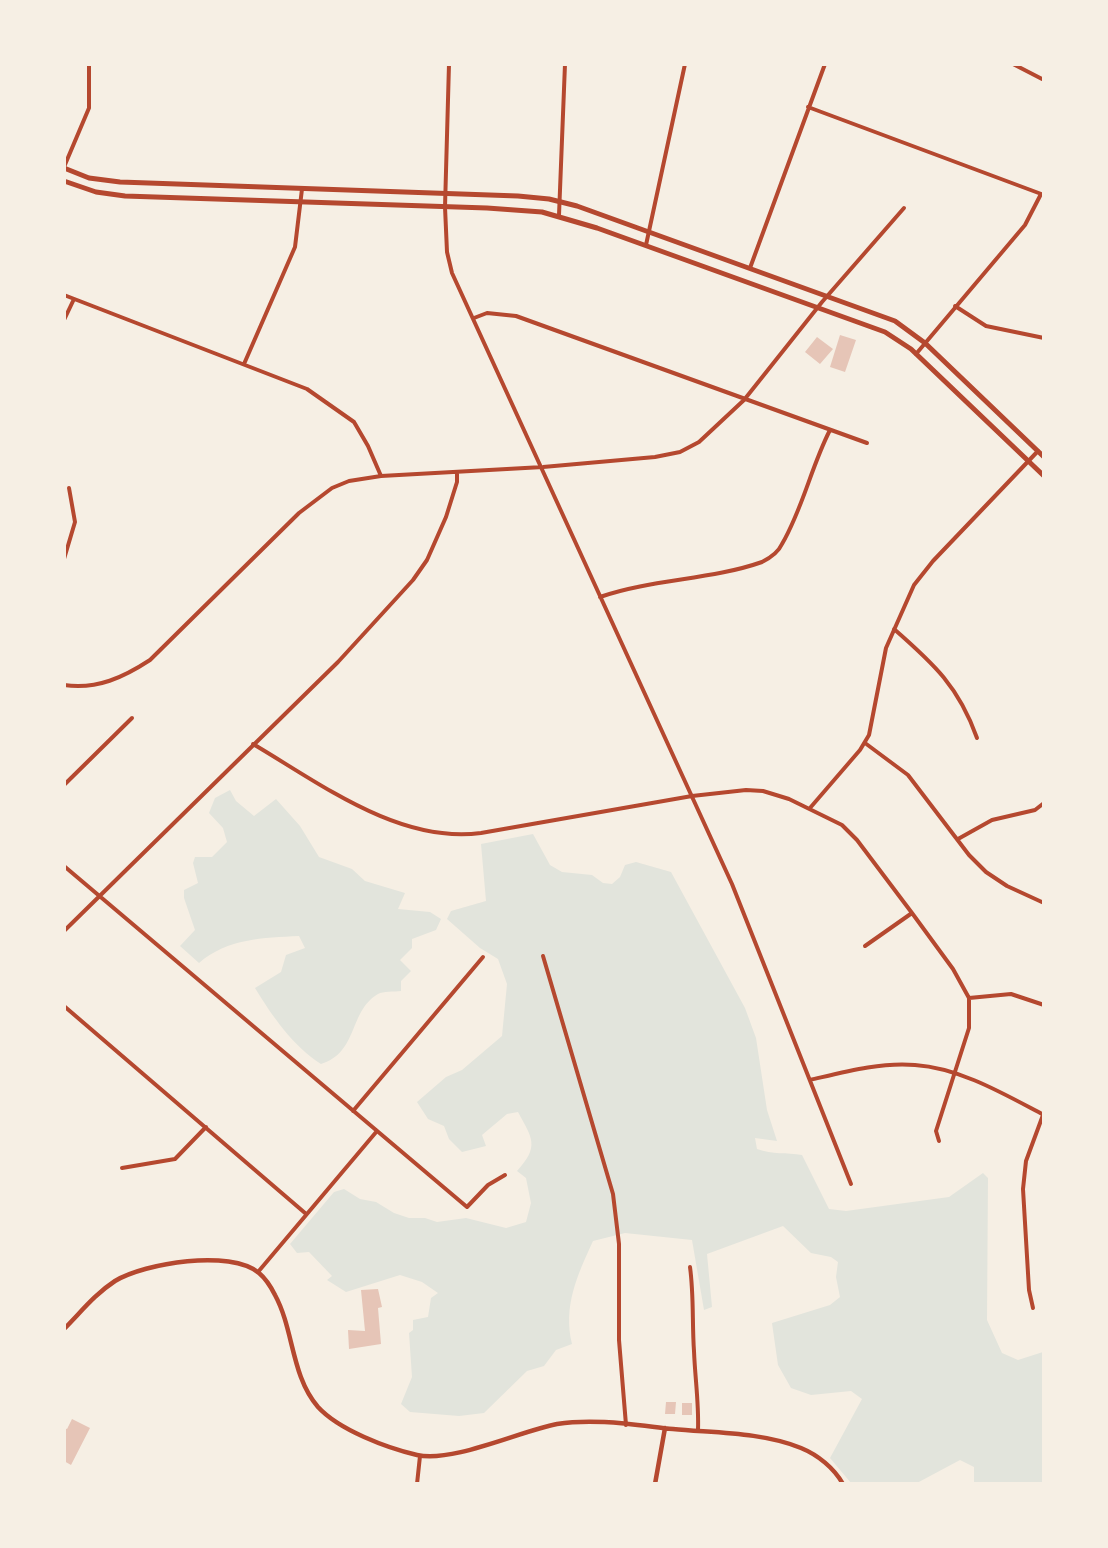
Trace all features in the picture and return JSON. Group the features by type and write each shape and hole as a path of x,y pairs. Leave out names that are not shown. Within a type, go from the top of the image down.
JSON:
{"main road":[{"path":"64,167 89,178 120,182 446,194 559,201 882,315 925,343 1044,457"},
{"path":"64,182 96,192 125,196 528,210 559,215 885,332 916,354 1044,476"}],"street":[{"path":"64,167 89,108 89,64"},
{"path":"449,64 445,207 449,263 754,934 850,1184"},
{"path":"559,215 565,64"},
{"path":"646,245 685,64"},
{"path":"750,268 825,64"},
{"path":"1012,64 1044,80"},
{"path":"808,107 1042,194 1025,225 916,354"},
{"path":"244,364 296,247 303,202 302,189"},
{"path":"64,685 104,684 150,660 318,497 349,481 381,476 543,467 680,452 710,434 744,400 827,296 904,208"},
{"path":"64,295 288,380 342,412 362,434 381,476"},
{"path":"64,320 74,299"},
{"path":"955,306 986,326 1044,338"},
{"path":"474,318 487,313 516,316 867,443"},
{"path":"600,597 657,582 739,568 773,556 782,546 804,499 830,430"},
{"path":"810,808 865,743 874,718 884,656 894,629 920,577 1038,452"},
{"path":"64,931 338,662 421,570 446,517 457,482 457,472"},
{"path":"64,559 75,522 69,488"},
{"path":"894,629 952,686 967,711 977,738"},
{"path":"64,784 132,718"},
{"path":"865,743 908,775 986,873 1007,886 1044,903"},
{"path":"253,744 358,804 397,821 448,836 481,833 692,796 754,790 772,793 810,808 850,832 953,969 969,998 969,1028 936,1131 939,1141"},
{"path":"958,839 992,820 1035,810 1044,803"},
{"path":"64,866 467,1207 488,1185 505,1175"},
{"path":"865,946 912,913"},
{"path":"543,956 612,1194 619,1244 619,1340 626,1425"},
{"path":"353,1111 483,957"},
{"path":"969,998 1011,994 1044,1005"},
{"path":"64,1006 305,1213"},
{"path":"810,1080 874,1067 905,1064 928,1066 956,1074 1043,1115 1026,1161 1023,1189 1029,1290 1033,1308"},
{"path":"122,1168 175,1159 206,1127"},
{"path":"258,1272 305,1213 377,1131"},
{"path":"64,1329 106,1287 140,1271 210,1260 237,1263 258,1272 269,1285 279,1304 304,1384 318,1406 326,1415 349,1429 386,1446 420,1456 484,1446 563,1424 600,1422 698,1430 765,1439 802,1448 824,1461 843,1484"},
{"path":"690,1267 694,1298 693,1331 698,1394 698,1430"},
{"path":"655,1484 665,1428"},
{"path":"417,1484 420,1456"}],"shaded area":[{"path":"230,790 236,801 254,816 276,799 300,826 319,857 352,869 365,881 405,893 398,909 430,912 441,919 436,930 412,939 412,948 400,960 411,971 401,981 401,991 380,993 368,1002 342,1051 321,1064 284,1030 255,988 281,972 286,955 305,948 299,936 259,939 234,944 199,963 180,946 195,930 184,898 184,890 198,883 193,863 195,857 212,857 227,842 223,828 209,813 215,798"},
{"path":"533,834 550,865 562,872 592,875 603,883 612,884 620,877 625,865 636,862 671,872 745,1008 756,1038 767,1110 777,1141 755,1138 757,1149 802,1155 829,1209 846,1211 949,1197 983,1173 988,1178 987,1320 1002,1353 1018,1360 1043,1352 1043,1483 974,1483 974,1467 960,1460 917,1483 851,1483 830,1458 862,1399 851,1391 811,1395 791,1388 778,1365 772,1323 830,1305 840,1297 836,1277 838,1262 831,1257 811,1253 783,1226 707,1254 712,1307 704,1310 692,1240 625,1233 593,1241 577,1279 570,1304 572,1344 556,1350 544,1366 527,1371 484,1413 459,1416 410,1412 401,1404 412,1377 409,1333 413,1330 413,1320 428,1317 431,1298 438,1293 422,1282 400,1275 346,1292 327,1280 332,1276 309,1252 297,1253 290,1244 334,1192 344,1189 360,1199 376,1202 394,1213 409,1218 425,1218 437,1222 466,1218 506,1228 526,1222 531,1203 526,1178 517,1171 529,1155 531,1142 518,1112 507,1114 482,1135 486,1146 462,1152 449,1139 444,1126 428,1119 417,1102 446,1077 462,1070 502,1036 507,984 498,959 480,948 447,919 451,911 486,901 481,844"}],"building":[{"path":"840,335 856,340 845,372 830,367"},
{"path":"817,337 833,349 820,364 805,352"},
{"path":"378,1289 382,1307 378,1308 381,1344 349,1349 348,1330 365,1331 361,1290"},
{"path":"666,1402 676,1402 675,1414 665,1414"},
{"path":"682,1403 692,1403 692,1415 682,1415"},
{"path":"72,1419 90,1428 71,1465 64,1461 64,1428 67,1429"}]}
